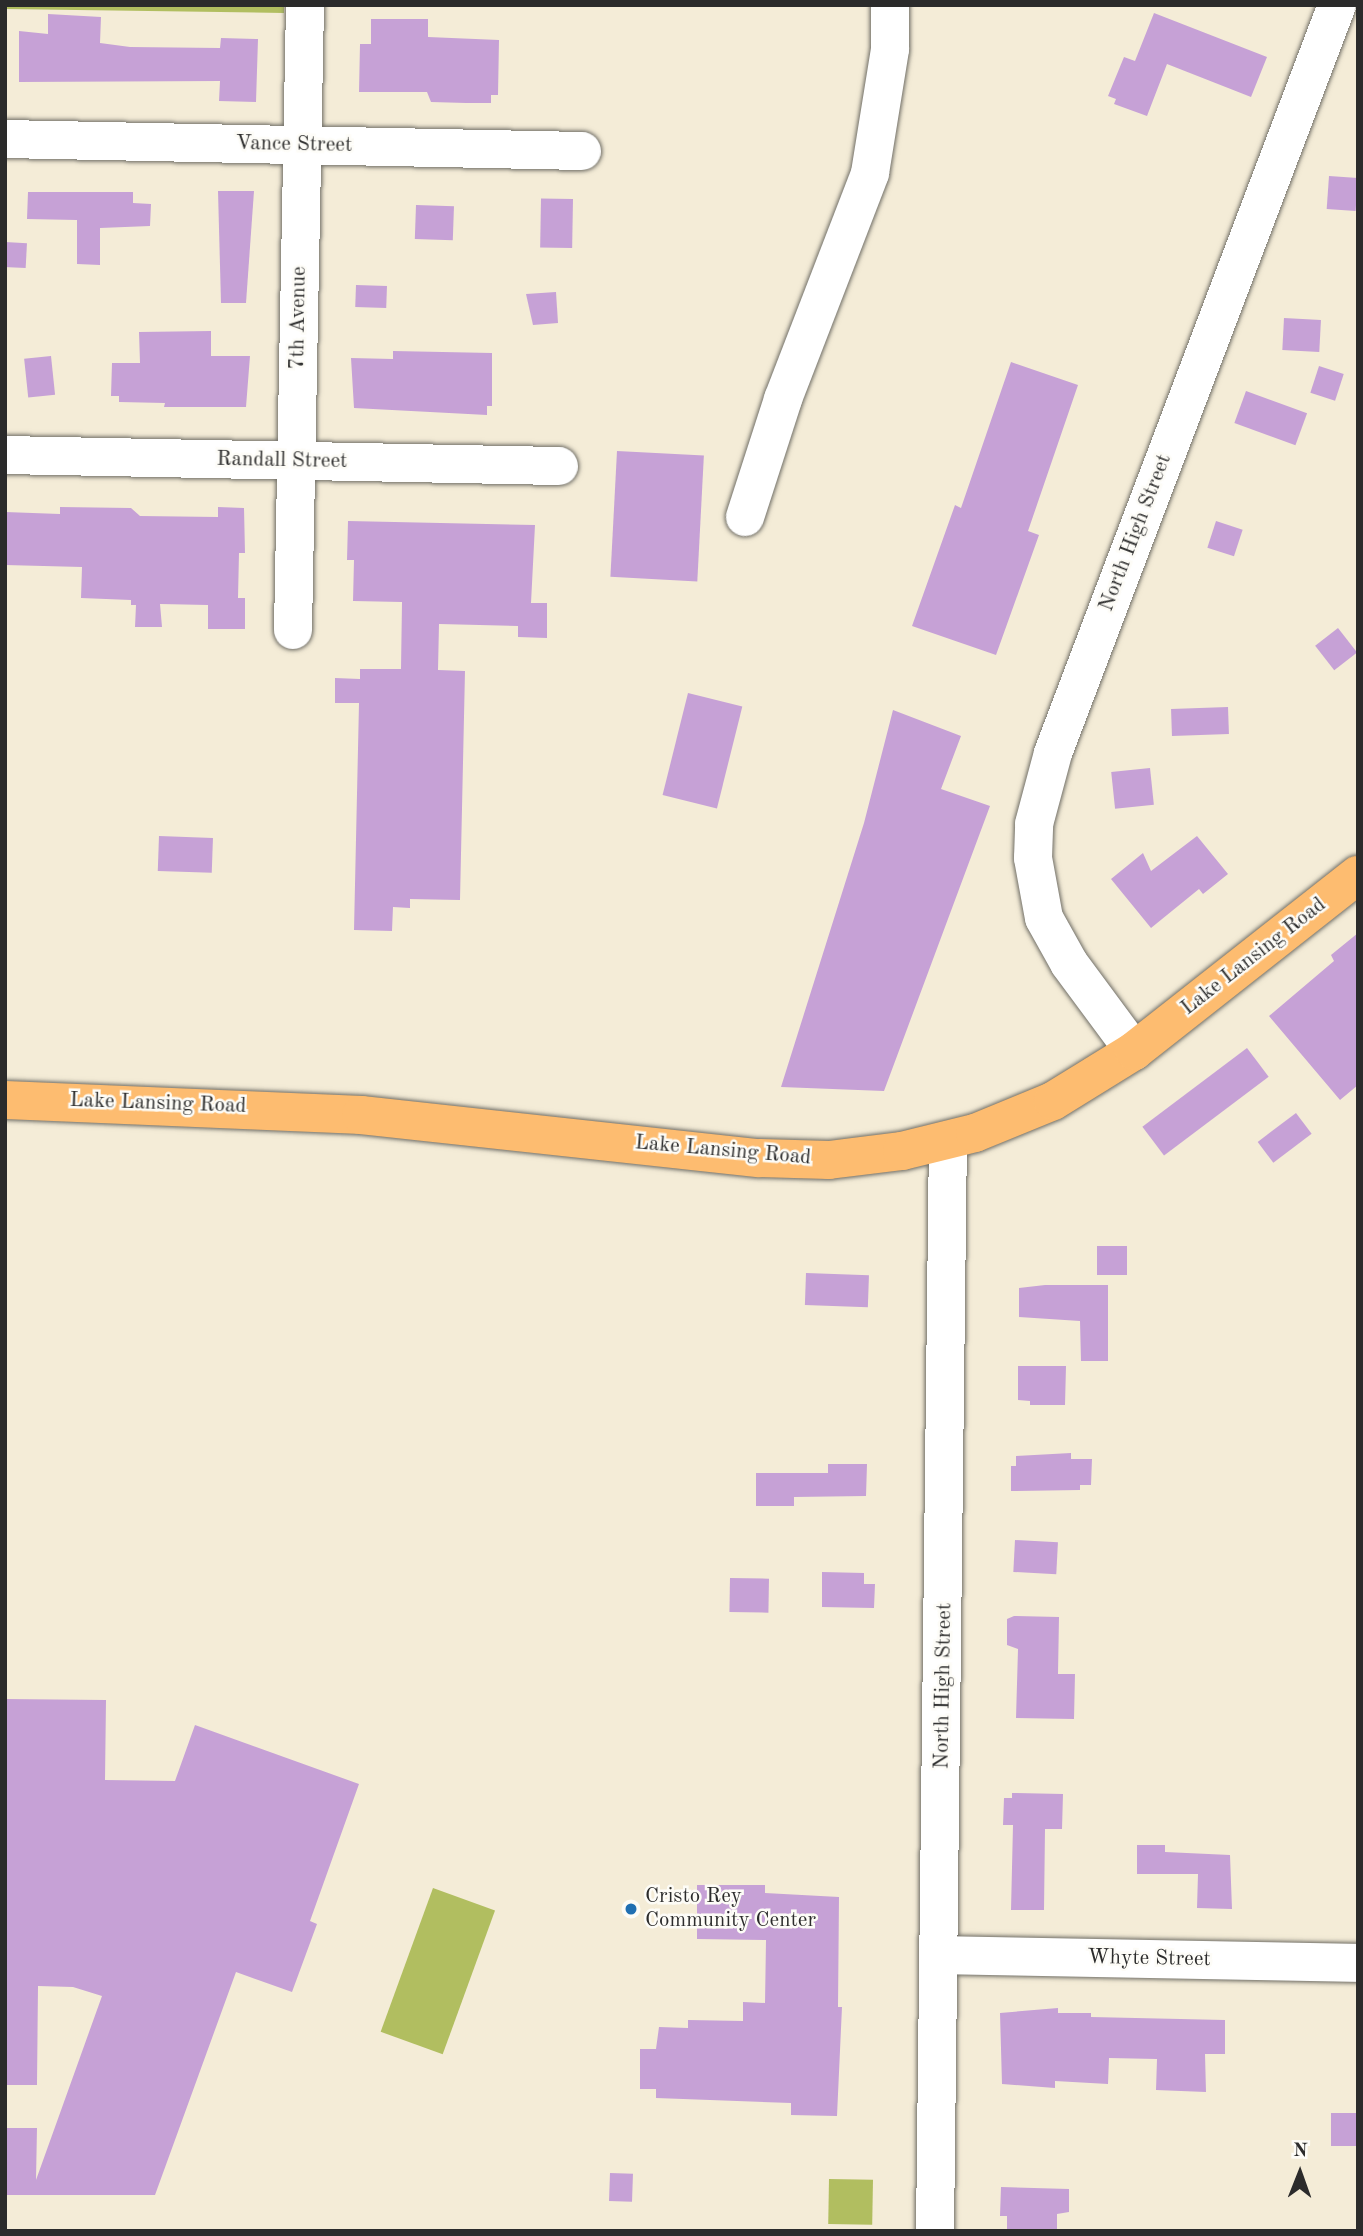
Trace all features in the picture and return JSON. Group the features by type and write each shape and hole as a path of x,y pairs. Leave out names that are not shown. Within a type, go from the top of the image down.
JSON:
{"main road":[{"name":"Lake Lansing Road","path":"5,1100 334,1113 779,1159 875,1155 948,1141 1053,1101 1134,1051 1358,875"}],"street":[{"name":"7th Avenue","path":"293,630 305,5"},
{"path":"745,517 783,399 870,173 890,49 890,5"},
{"name":"North High Street","path":"1134,1051 1069,963 1044,918 1033,858 1034,824 1053,752 1337,5"},
{"name":"Vance Street","path":"5,139 582,152"},
{"name":"Randall Street","path":"5,455 559,466"},
{"name":"North High Street","path":"935,2231 941,1955 948,1141"},
{"name":"Whyte Street","path":"941,1955 1358,1963"}],"green space":[{"path":"5,5 284,5 284,13 5,9"},
{"path":"433,1888 495,1911 443,2054 381,2032"},
{"path":"829,2179 873,2180 872,2225 828,2224"}],"building":[{"path":"1154,13 1267,57 1251,97 1167,64 1147,116 1114,104 1116,99 1108,96 1124,57 1135,61"},
{"path":"48,14 101,17 100,43 130,47 220,48 221,38 258,39 256,102 219,101 220,81 19,82 19,31 48,34"},
{"path":"371,19 428,19 428,37 499,40 498,95 491,95 491,103 466,103 431,102 427,92 359,92 360,44 371,44"},
{"path":"1329,176 1358,178 1356,211 1327,209"},
{"path":"218,191 254,191 246,303 221,303"},
{"path":"28,192 133,192 133,203 151,204 150,226 100,228 100,265 77,264 77,220 27,219"},
{"path":"541,198 573,199 572,248 540,247"},
{"path":"416,205 454,206 453,240 415,239"},
{"path":"5,242 27,243 26,268 5,267"},
{"path":"356,285 387,286 386,308 355,307"},
{"path":"556,292 558,323 533,325 526,294"},
{"path":"1284,318 1321,320 1319,352 1282,350"},
{"path":"211,331 211,356 250,356 246,407 164,407 165,403 119,402 119,396 111,396 112,363 140,363 139,332"},
{"path":"393,351 492,353 492,406 487,406 487,415 354,408 351,358 393,359"},
{"path":"51,356 55,395 28,398 24,359"},
{"path":"1011,362 1078,385 1028,531 1039,535 996,655 912,626 955,505 961,508"},
{"path":"1319,366 1344,374 1335,401 1310,393"},
{"path":"1246,391 1307,413 1295,445 1234,423"},
{"path":"617,451 704,456 697,581 610,577"},
{"path":"60,507 131,508 140,516 218,517 218,507 244,508 245,553 239,553 238,598 245,598 245,629 208,629 208,605 160,604 162,627 135,627 136,605 131,605 131,600 81,598 82,567 5,565 5,512 60,514"},
{"path":"348,521 535,525 531,603 547,603 547,638 518,637 518,626 439,624 438,670 465,671 460,900 410,899 410,908 393,907 392,931 354,930 359,703 335,703 335,678 360,679 360,669 401,669 402,602 353,601 354,560 347,560"},
{"path":"1216,521 1243,530 1234,556 1207,548"},
{"path":"1338,628 1357,652 1334,670 1315,646"},
{"path":"688,693 742,707 717,808 663,795"},
{"path":"1228,707 1229,734 1172,736 1171,709"},
{"path":"893,710 961,736 941,789 990,806 884,1091 781,1087 864,823"},
{"path":"1150,768 1154,805 1115,809 1111,772"},
{"path":"159,836 213,838 212,873 158,871"},
{"path":"1197,836 1228,874 1203,894 1199,889 1151,928 1111,879 1143,853 1151,871"},
{"path":"1358,933 1358,1085 1340,1100 1269,1016 1334,961 1331,955"},
{"path":"1247,1048 1269,1077 1164,1156 1142,1127"},
{"path":"1296,1113 1312,1134 1273,1163 1258,1142"},
{"path":"1097,1246 1127,1246 1127,1275 1097,1275"},
{"path":"806,1273 869,1275 868,1307 805,1305"},
{"path":"1045,1285 1108,1285 1108,1361 1081,1361 1080,1321 1019,1317 1019,1288"},
{"path":"1018,1366 1066,1366 1065,1405 1030,1405 1030,1401 1018,1400"},
{"path":"1071,1453 1071,1459 1092,1459 1091,1485 1080,1485 1080,1490 1011,1491 1011,1466 1016,1466 1016,1456"},
{"path":"828,1464 867,1464 866,1496 794,1497 794,1506 756,1506 756,1473 828,1473"},
{"path":"1015,1540 1058,1542 1056,1574 1013,1572"},
{"path":"822,1572 864,1573 864,1584 875,1584 874,1608 822,1607"},
{"path":"730,1578 769,1579 768,1613 729,1612"},
{"path":"1014,1616 1059,1617 1058,1674 1075,1674 1074,1719 1016,1718 1018,1649 1007,1645 1007,1619"},
{"path":"5,1699 106,1700 105,1780 175,1781 195,1725 359,1784 310,1921 317,1924 292,1992 236,1972 155,2195 5,2195 5,2128 37,2128 36,2180 102,1996 73,1987 38,1986 37,2085 5,2085"},
{"path":"1012,1793 1063,1794 1062,1829 1045,1829 1044,1910 1011,1910 1013,1825 1003,1825 1004,1798 1012,1798"},
{"path":"1137,1845 1165,1845 1165,1852 1230,1855 1232,1909 1197,1908 1198,1874 1137,1874"},
{"path":"697,1885 765,1885 765,1893 839,1897 838,2007 842,2007 837,2116 791,2115 791,2103 656,2098 656,2089 640,2089 640,2049 656,2049 659,2027 688,2028 688,2020 743,2021 743,2002 765,2003 766,1940 697,1939"},
{"path":"1058,2008 1058,2013 1091,2013 1091,2017 1225,2020 1225,2054 1205,2054 1206,2092 1156,2090 1157,2059 1109,2058 1108,2084 1055,2081 1055,2088 1002,2084 1000,2013"},
{"path":"1331,2113 1358,2113 1358,2146 1331,2146"},
{"path":"610,2173 633,2174 632,2202 609,2201"},
{"path":"1001,2187 1069,2189 1069,2212 1057,2214 1057,2231 1007,2231 1007,2216 1000,2216"}],"place":[{"name":"Cristo Rey Community Center","path":"631,1909"}]}
